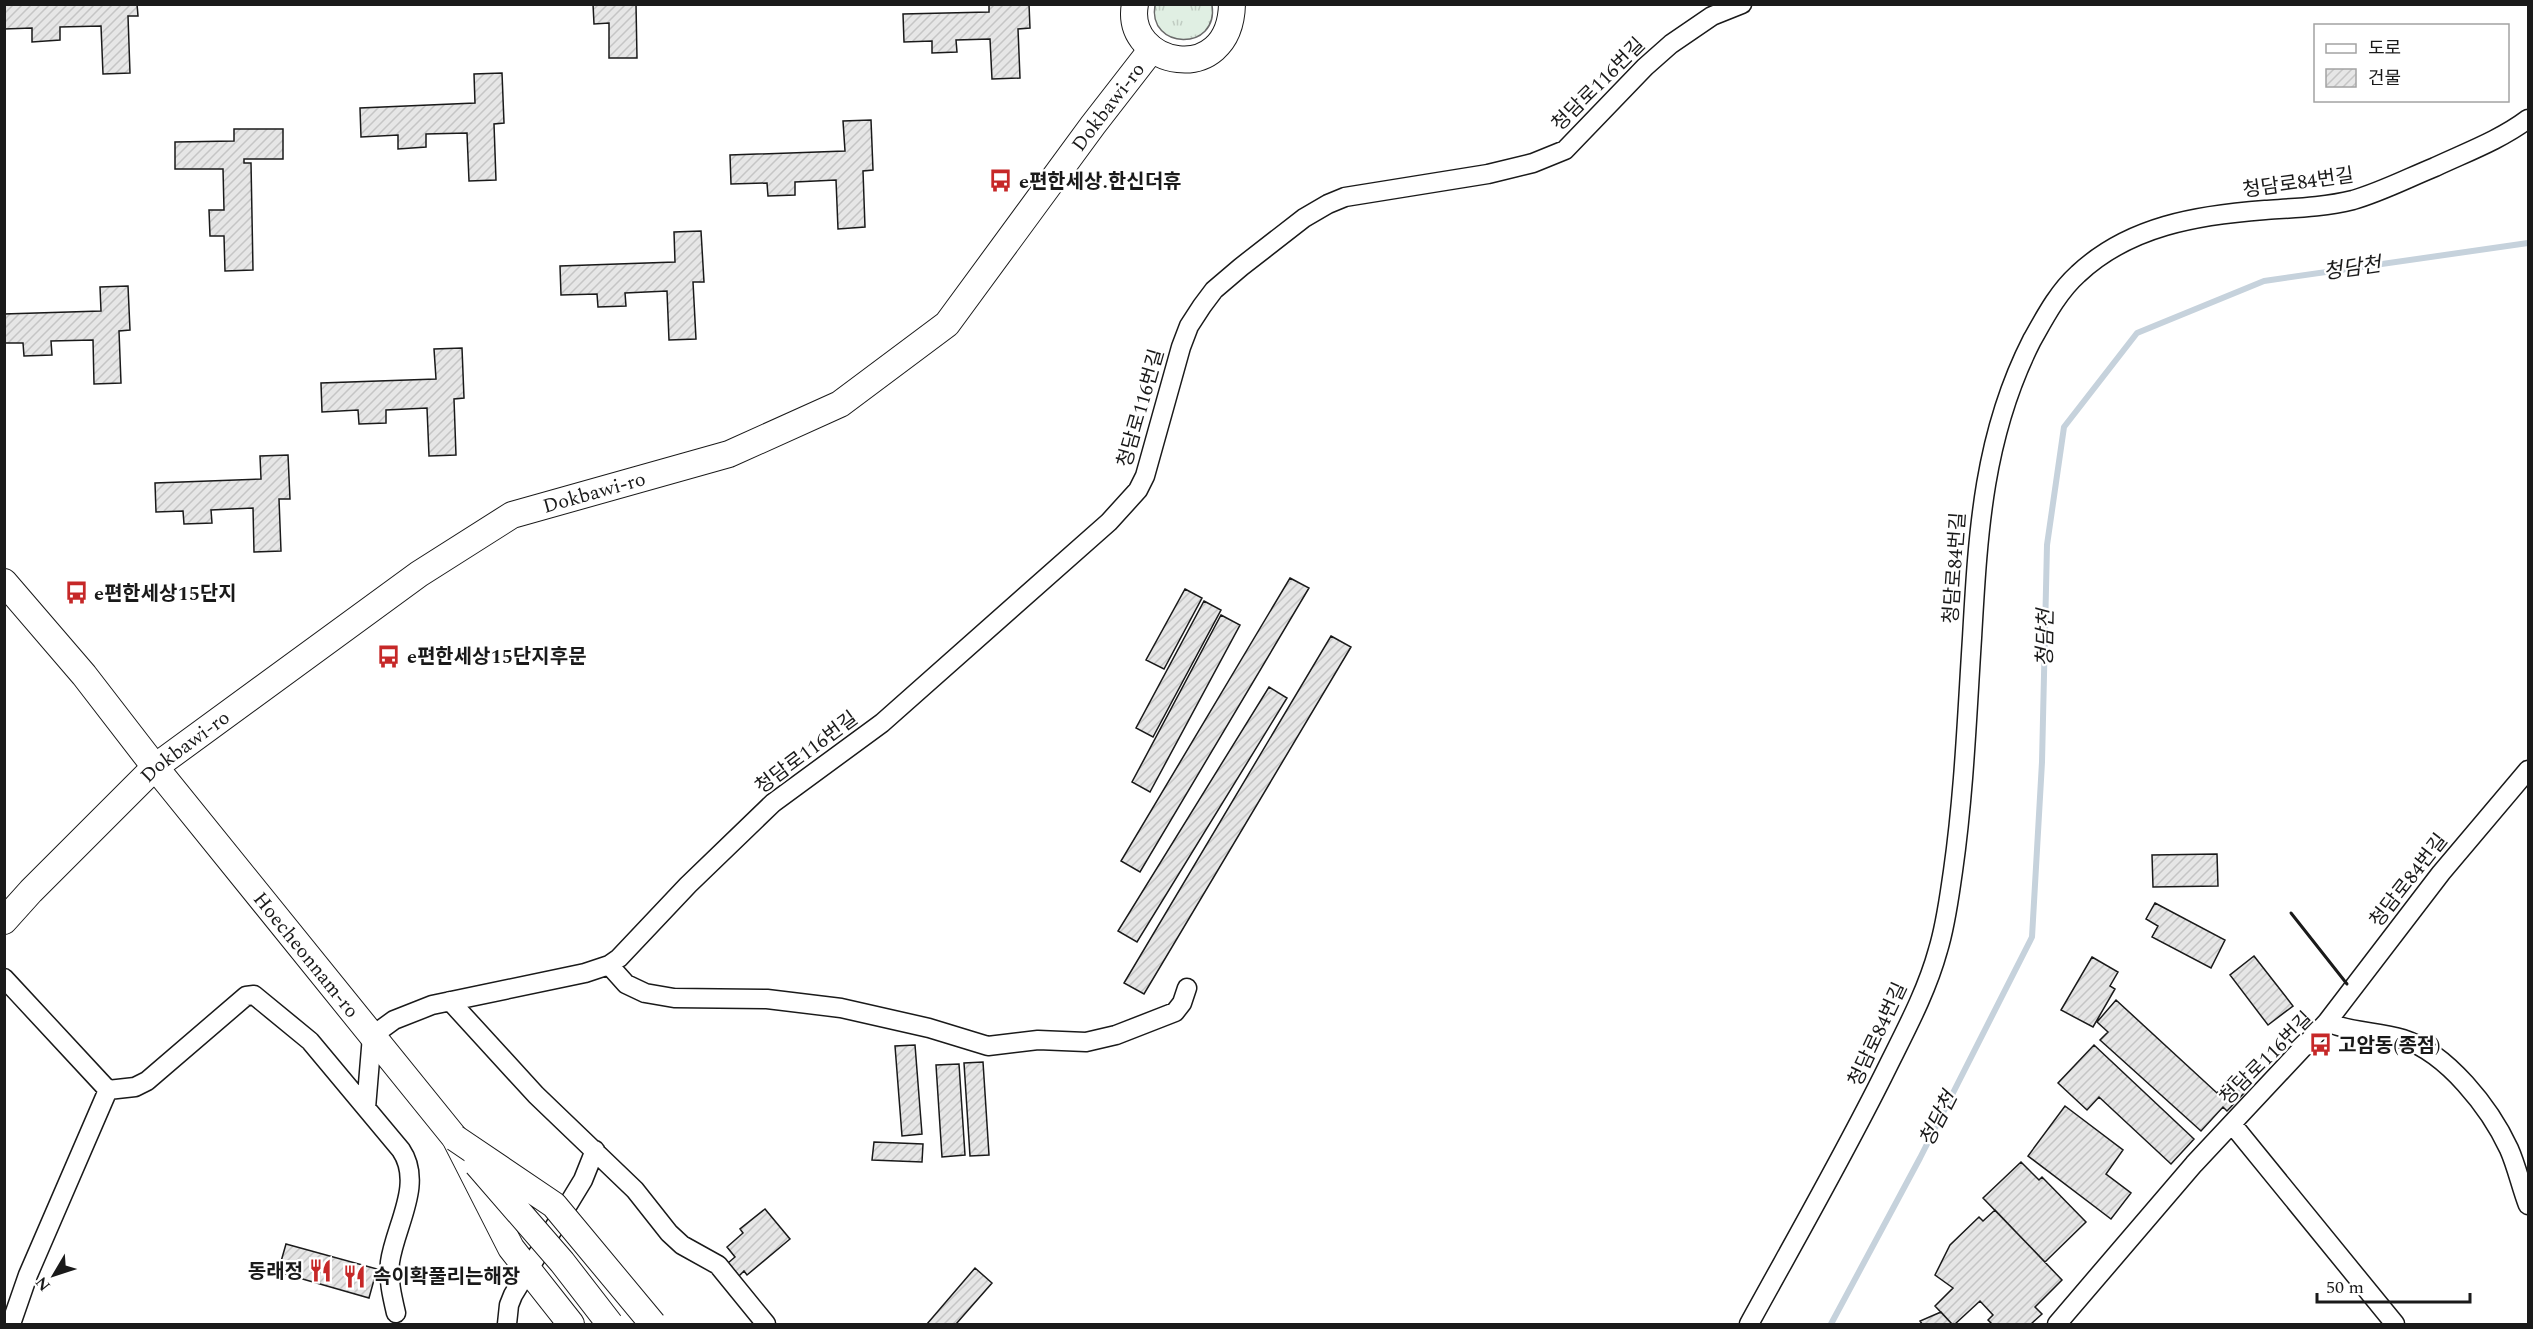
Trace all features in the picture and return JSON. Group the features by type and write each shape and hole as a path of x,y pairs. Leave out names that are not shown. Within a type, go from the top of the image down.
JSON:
{"main road":[{"path":"1135,4 1136,24 1142,38 1152,49 1167,57 1184,60 1200,57 1215,50 1226,37 1232,22 1233,4"},
{"name":"Dokbawi-ro","path":"4,921 30,891 155,767 418,574 512,515 729,454 840,404 947,324 1093,125 1152,49"},
{"name":"Hoecheonnam-ro","path":"4,582 84,675 155,767 372,1036 455,1138 562,1262 610,1324"},
{"path":"455,1138 511,1248 571,1324"},
{"path":"455,1138 554,1205 653,1324"}],"street":[{"name":"청담로116번길","path":"372,1036 410,1012 450,1001 585,973 609,965 620,958 688,885 773,803 882,723 1125,505 1138,490 1145,476 1189,326 1214,290 1304,218 1346,197 1488,174 1533,163 1565,150 1645,67 1671,44 1712,16 1742,4"},
{"name":"청담로84번길","path":"1749,1324 1868,1105 1915,1011 1937,957 1944,928 1962,806 1980,513 1992,444 2006,399 2045,316 2077,275 2094,261 2125,241 2159,226 2204,216 2307,207 2352,200 2386,188 2509,134 2529,119"},
{"name":"청담로84번길","path":"2328,1022 2441,873 2529,770"},
{"path":"609,965 626,984 645,993 674,998 767,999 841,1008 929,1028 988,1046 1031,1040 1076,1043 1098,1040 1174,1012 1182,1003 1187,988"},
{"path":"4,978 108,1090"},
{"path":"108,1090 135,1088 147,1081 251,994 260,999 277,1016 310,1041 400,1150 411,1173 390,1261 390,1284 396,1312"},
{"path":"450,1001 536,1095 635,1190 682,1245 718,1265 766,1324"},
{"name":"청담로116번길","path":"2057,1324 2194,1164 2328,1022 2344,1029 2404,1039 2439,1058 2452,1070 2488,1115 2508,1147 2529,1205"},
{"path":"366,1108 372,1036"},
{"path":"11,1324 28,1275 108,1090"},
{"name":"청담로116번길","path":"2232,1124 2395,1324"},
{"path":"507,1324 508,1305 513,1295 583,1180 595,1150"}],"green space":[{"path":"1155,5 1212,5 1211,20 1205,31 1195,38 1183,40 1171,37 1162,31 1155,20"}],"building":[{"path":"4,4 137,4 138,16 128,16 130,73 103,74 101,26 60,27 60,40 32,42 32,28 4,29"},
{"path":"593,4 636,4 637,58 609,58 609,23 594,24"},
{"path":"989,4 1029,4 1030,28 1018,29 1020,78 992,79 990,39 956,40 957,52 932,53 932,41 904,42 903,14 989,12"},
{"path":"502,73 504,123 494,124 496,180 469,181 467,133 426,134 426,147 398,149 398,135 361,137 360,108 475,103 474,74"},
{"path":"871,120 873,170 863,171 865,227 838,229 836,180 795,182 795,195 768,196 767,183 731,184 730,155 845,151 843,121"},
{"path":"234,129 283,129 283,159 244,159 244,163 251,163 253,270 225,271 224,236 210,236 209,210 224,210 223,169 175,169 175,142 234,141"},
{"path":"701,231 704,282 693,282 696,339 669,340 667,291 625,293 626,306 598,307 597,294 561,295 560,266 675,262 674,232"},
{"path":"128,286 130,330 119,331 121,383 94,384 93,340 51,341 52,355 24,356 23,343 4,343 4,314 101,311 100,287"},
{"path":"462,348 464,398 454,399 456,455 429,456 427,408 386,410 386,423 359,424 358,410 322,412 321,383 436,379 434,349"},
{"path":"288,455 290,499 279,499 281,551 254,552 253,508 211,510 212,523 184,524 183,511 156,512 155,483 261,479 260,456"},
{"path":"1290,578 1309,588 1140,872 1121,861"},
{"path":"1185,589 1202,598 1164,669 1146,660"},
{"path":"1204,601 1221,610 1153,737 1136,728"},
{"path":"1221,615 1240,625 1150,792 1132,782"},
{"path":"1331,636 1351,647 1144,994 1124,983"},
{"path":"1269,687 1287,698 1137,942 1118,931"},
{"path":"2217,854 2218,886 2153,887 2152,855"},
{"path":"2155,903 2225,940 2211,968 2152,937 2158,926 2146,919"},
{"path":"2254,956 2293,1006 2268,1025 2230,975"},
{"path":"2092,957 2118,972 2110,986 2115,989 2093,1027 2061,1010"},
{"path":"2116,1000 2217,1093 2232,1076 2247,1090 2227,1111 2223,1107 2201,1131 2100,1040 2108,1032 2097,1022"},
{"path":"915,1045 922,1134 902,1136 895,1046"},
{"path":"2094,1045 2194,1139 2171,1164 2099,1097 2087,1110 2058,1083"},
{"path":"983,1062 989,1155 970,1156 964,1063"},
{"path":"959,1064 965,1155 942,1157 936,1065"},
{"path":"2065,1106 2123,1150 2106,1174 2131,1193 2111,1219 2028,1156"},
{"path":"874,1142 923,1144 922,1162 872,1160"},
{"path":"2021,1162 2039,1180 2042,1177 2086,1222 2045,1262 1983,1198"},
{"path":"765,1209 790,1239 747,1275 744,1271 739,1276 728,1263 735,1257 727,1247 743,1233 740,1229"},
{"path":"1995,1210 2062,1280 2035,1307 2042,1314 2031,1324 1992,1324 1988,1320 1993,1315 1980,1301 1955,1324 1952,1324 1935,1306 1953,1288 1935,1275 1950,1245 1979,1217 1983,1221"},
{"path":"286,1244 377,1269 369,1298 278,1272"},
{"path":"975,1268 992,1283 956,1324 927,1324"},
{"path":"1941,1312 1952,1324 1922,1324 1920,1321"}],"waterway":[{"name":"청담천","path":"1831,1324 1920,1158 2032,937 2042,762 2047,545 2064,427 2137,333 2264,281 2528,243"}],"wall":[{"path":"2291,913 2347,984"}],"place":[{"name":"e편한세상.한신더휴","path":"1001,181"},
{"name":"e편한세상15단지","path":"76,593"},
{"name":"e편한세상15단지후문","path":"389,656"},
{"name":"고암동(종점)","path":"2320,1045"},
{"name":"동래정","path":"321,1271"},
{"name":"속이확풀리는해장","path":"355,1276"}]}
